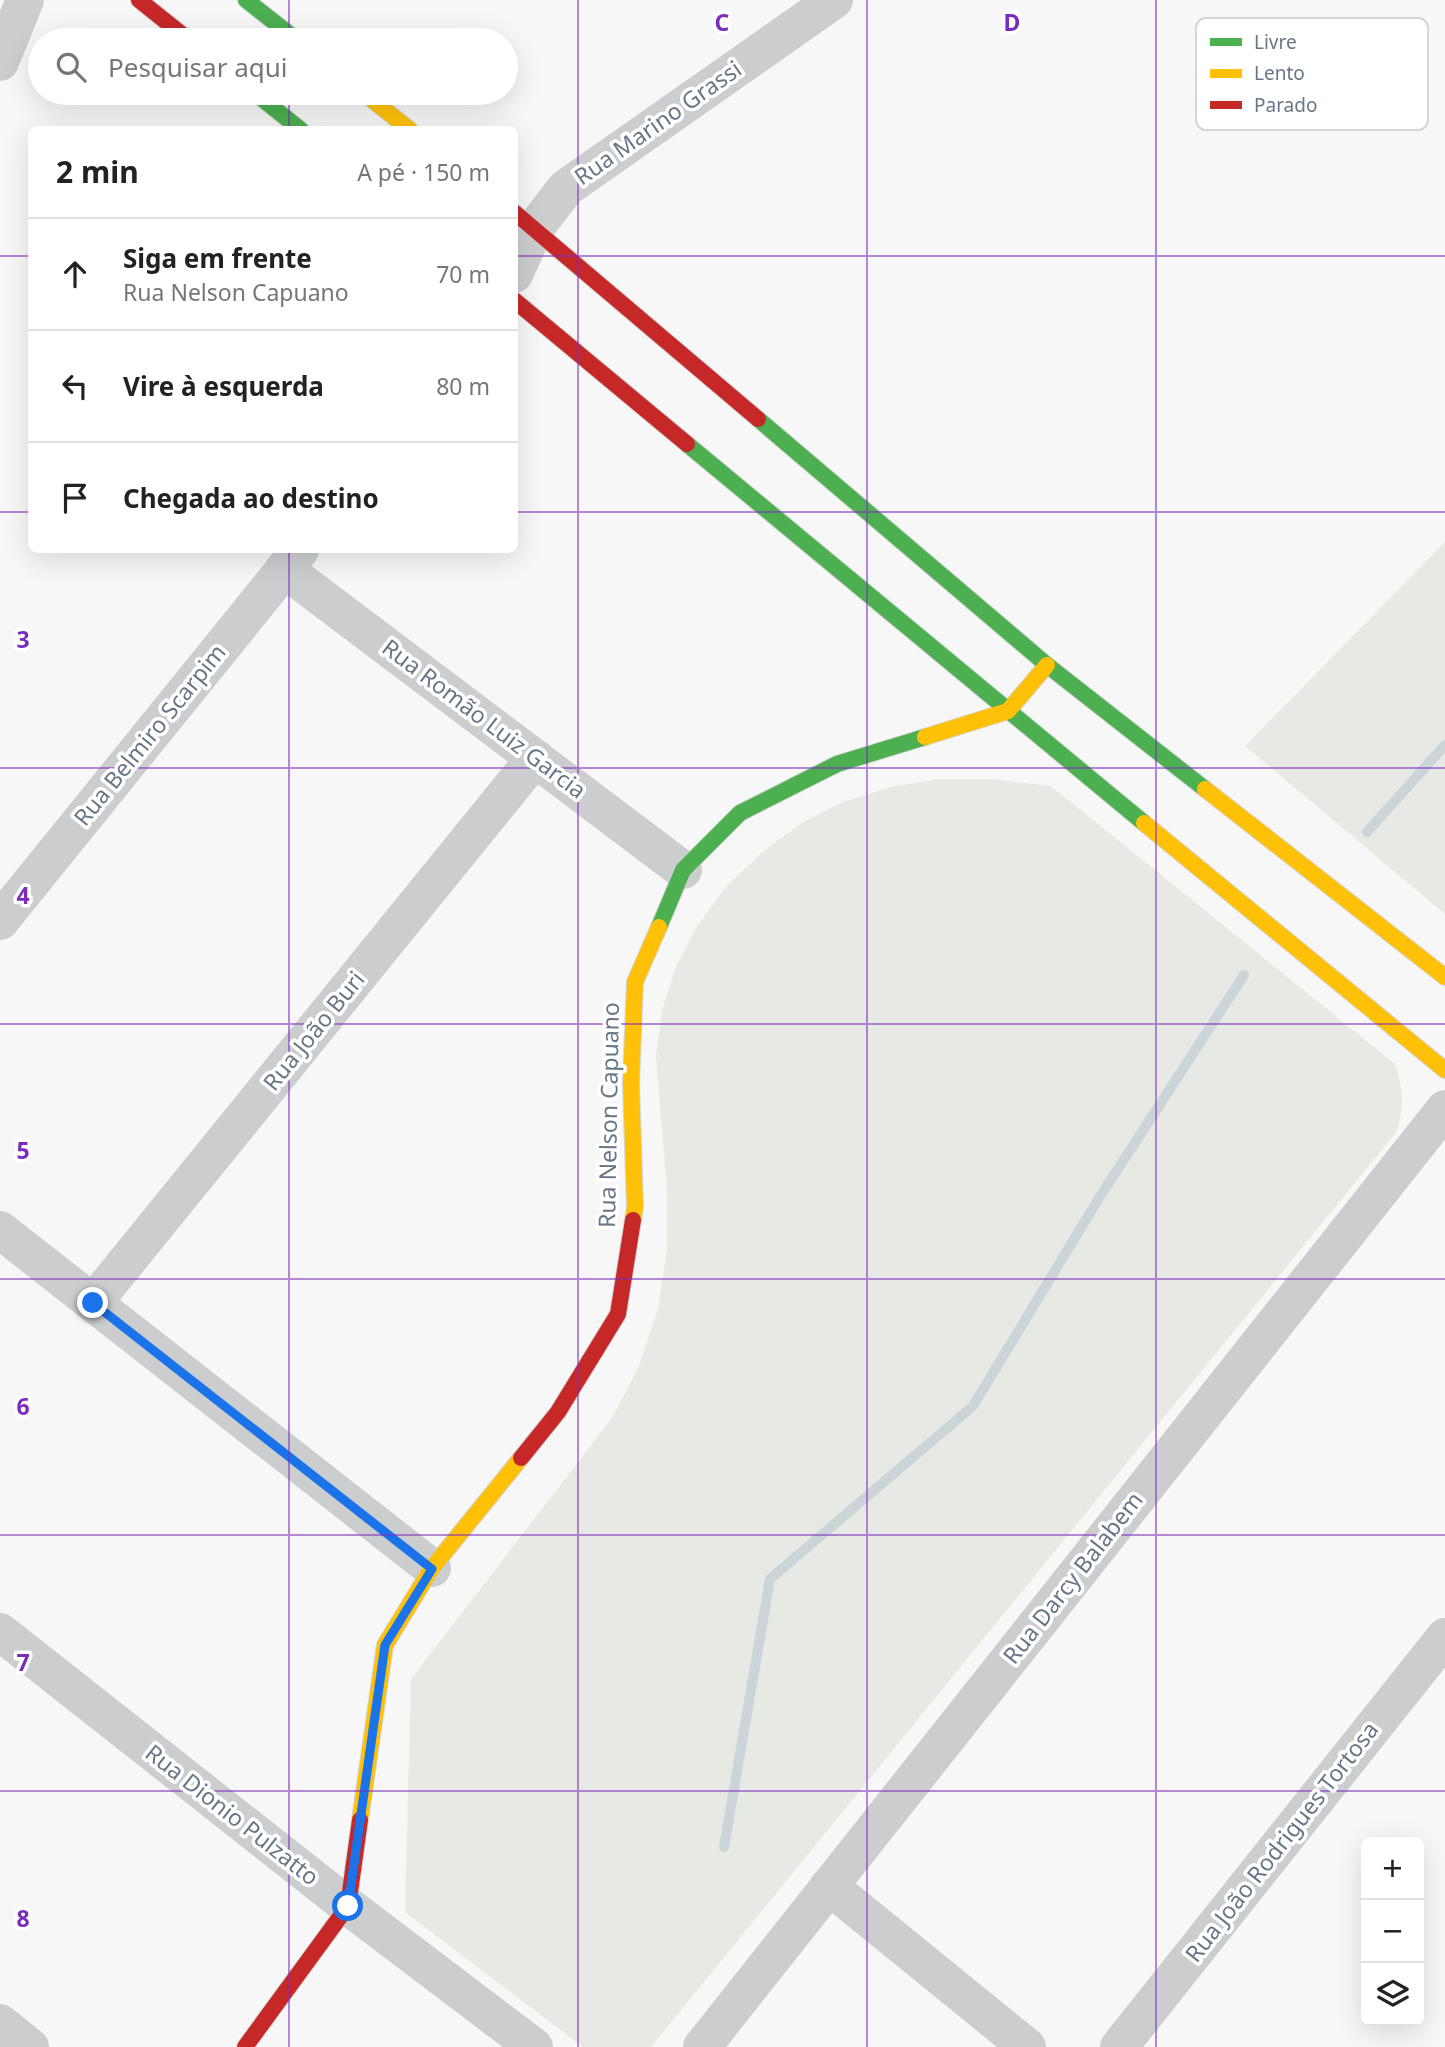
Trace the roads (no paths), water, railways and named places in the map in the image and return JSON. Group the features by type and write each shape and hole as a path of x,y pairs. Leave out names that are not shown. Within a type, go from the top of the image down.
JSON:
{"street":[{"path":"0,62 25,0"},
{"path":"139,0 175,28"},
{"path":"246,0 282,28"},
{"name":"Rua Marino Grassi","path":"518,254 525,220 788,11 834,0"},
{"path":"270,105 296,126"},
{"path":"379,105 405,126"},
{"path":"525,220 1047,665 1445,977"},
{"path":"518,303 1445,1070"},
{"name":"Rua Romão Luiz Garcia","path":"292,559 535,758 682,870"},
{"name":"Rua Belmiro Scarpim","path":"0,921 292,559"},
{"path":"1008,711 1047,665"},
{"name":"Rua Nelson Capuano","path":"244,2047 348,1906 385,1645 432,1569 558,1412 618,1314 635,1207 631,1083 635,982 682,870 740,813 837,764 1008,711"},
{"name":"Rua João Buri","path":"93,1303 535,758"},
{"name":"Rua Darcy Balabem","path":"702,2047 1445,1110"},
{"path":"0,1230 432,1569"},
{"name":"Rua Dionio Pulzatto","path":"0,1632 348,1906 534,2047"},
{"name":"Rua João Rodrigues Tortosa","path":"1119,2047 1445,1637"},
{"path":"829,1886 1027,2047"},
{"path":"0,2023 30,2047"}],"waterway":[{"path":"1367,832 1445,745"},
{"path":"724,1847 770,1579 973,1406 1099,1198 1244,975"}]}
